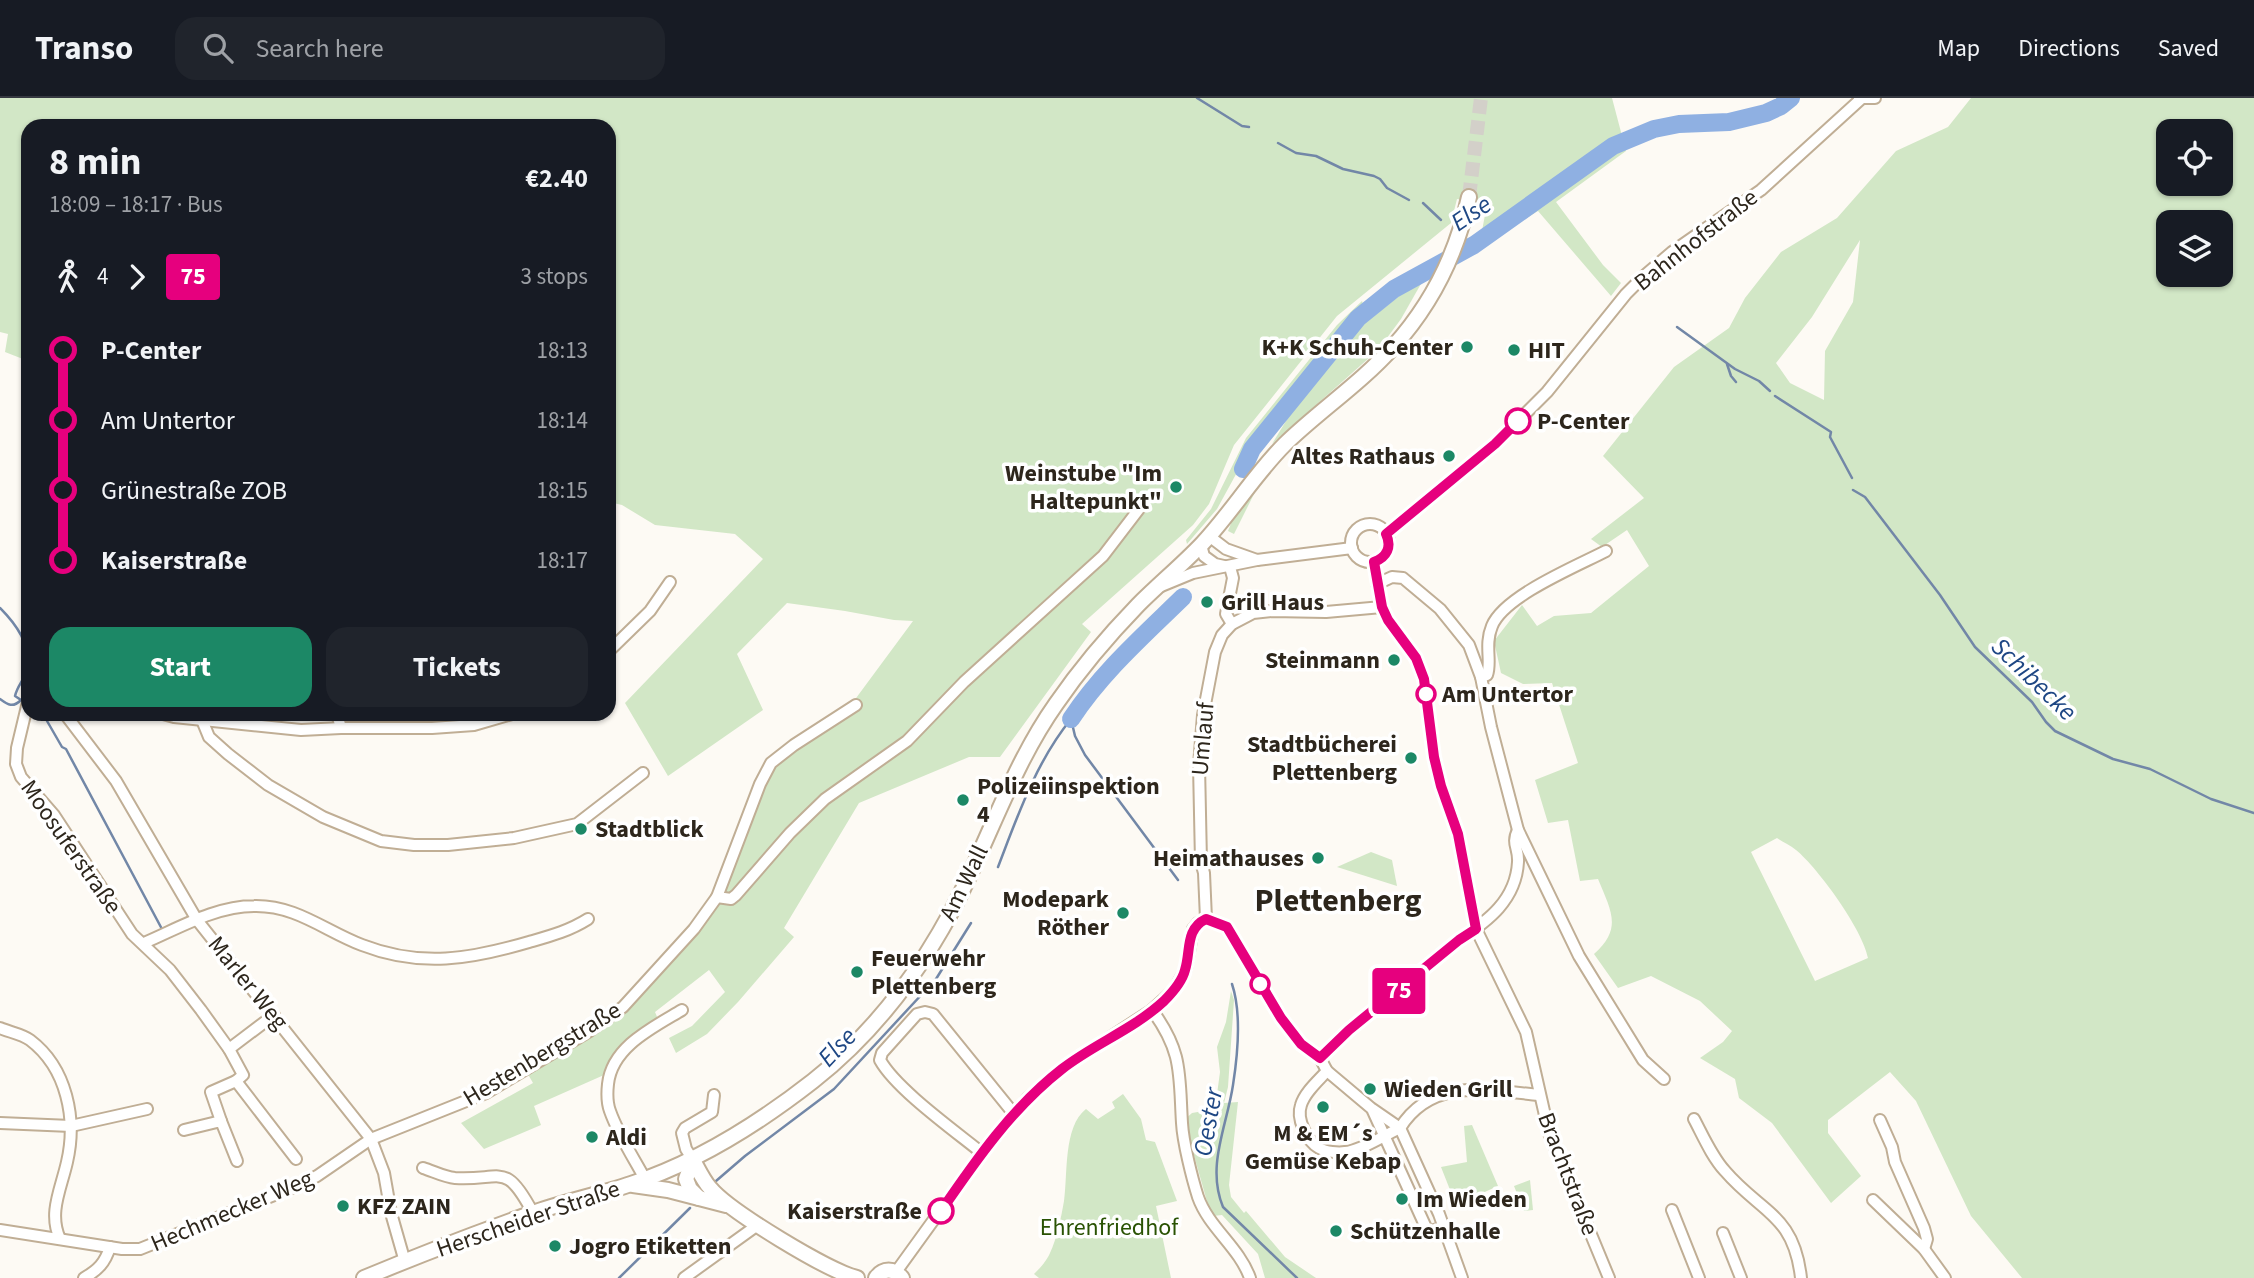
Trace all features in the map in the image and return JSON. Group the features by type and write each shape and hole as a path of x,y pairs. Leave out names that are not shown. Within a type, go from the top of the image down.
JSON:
{"main road":[{"path":"1205,541 1252,480 1283,446 1392,349 1416,319 1438,284 1459,234 1469,197"},
{"name":"Am Wall","path":"692,1160 810,1083 845,1052 909,981 950,914 1014,778 1053,709 1111,633 1205,541"},
{"path":"692,1160 685,1179 690,1189 701,1199"},
{"path":"692,1160 711,1189 731,1206 824,1264 857,1278"},
{"name":"Herscheider Straße","path":"364,1278 533,1213 630,1185 692,1160"},
{"path":"630,1185 659,1188 731,1206"},
{"path":"876,1278 885,1271 899,1275"}],"street":[{"path":"1861,98 1875,98"},
{"name":"Bahnhofstraße","path":"1386,534 1495,444 1547,392 1626,294 1644,276 1672,252 1761,190 1861,98"},
{"path":"716,897 731,899 736,895 763,862 825,799 907,741 964,682 1103,556 1139,509"},
{"path":"1375,526 1386,534 1389,542 1387,551 1374,562 1359,558 1352,548 1353,537 1363,527 1375,526"},
{"path":"1205,541 1204,556 1208,560 1230,567 1233,578 1226,614 1232,624 1245,616 1262,612 1326,612 1382,607"},
{"name":"Am Wall","path":"1205,541 1257,560"},
{"name":"Am Wall","path":"1156,588 1193,573 1257,560 1352,548"},
{"path":"1481,677 1489,671 1487,646 1493,623 1505,610 1526,593 1606,551"},
{"path":"1374,562 1382,607 1420,666 1434,757 1458,834 1476,929 1530,1042 1539,1095"},
{"path":"1377,583 1398,576 1428,598 1454,624 1469,645 1481,677 1518,830 1579,957 1643,1060 1664,1079"},
{"path":"616,645 650,611 670,582"},
{"name":"Umlauf","path":"1206,919 1204,873 1200,862 1200,752 1215,652 1222,635 1232,624"},
{"name":"Hestenbergstraße","path":"371,1139 486,1093 588,1032 623,1007 694,929 716,897 760,784 771,763 856,705"},
{"name":"Moosuferstraße","path":"23,721 16,764 21,776 54,815 132,934 170,970 229,1049 243,1075 236,1081 296,1159"},
{"name":"Marler Weg","path":"70,721 116,781 197,920 371,1139 384,1174 391,1213 405,1262"},
{"path":"202,721 209,737 268,785 323,817 352,830 381,841 414,845 448,845 514,838 577,824 643,773"},
{"path":"212,721 301,730 453,727 488,721"},
{"path":"339,721 341,728"},
{"path":"1320,1058 1349,1030 1505,903 1514,883 1518,863 1518,851 1513,839 1518,830"},
{"path":"144,943 223,909 254,906 289,909 360,944 392,955 430,959 474,957 570,930 588,919"},
{"path":"899,1275 982,1153 1014,1114 1063,1068 1164,1001 1186,970 1193,929 1206,919 1227,927 1281,1018 1301,1044 1320,1058 1327,1071 1400,1128 1444,1227 1462,1278"},
{"path":"645,1179 609,1109 607,1094 610,1070 620,1054 648,1030 682,1010"},
{"path":"1152,1010 1170,1036 1179,1068 1182,1124 1198,1195 1205,1213 1239,1257 1250,1278"},
{"path":"982,1153 885,1068 880,1060 882,1053 917,1014 933,1014 1014,1114"},
{"path":"229,1049 274,1015"},
{"path":"0,1028 28,1038 46,1055 62,1081 71,1126 68,1159 53,1214 54,1227 60,1239"},
{"path":"1327,1071 1301,1104 1299,1113 1309,1139 1319,1148 1350,1152 1400,1128"},
{"path":"236,1081 211,1092 237,1161"},
{"name":"Brachtstraße","path":"1400,1128 1409,1114 1447,1091 1488,1090 1539,1095 1549,1133 1609,1278"},
{"path":"692,1160 683,1142 682,1132 712,1112 714,1095"},
{"path":"0,1123 71,1126 146,1108"},
{"path":"1371,1108 1428,1232 1444,1227"},
{"path":"1694,1119 1724,1170 1777,1218 1788,1232 1795,1246 1801,1278"},
{"path":"1880,1120 1924,1228 1927,1239 1924,1249"},
{"path":"184,1130 221,1121"},
{"name":"Hechmecker Weg","path":"0,1230 141,1250 299,1185 317,1176 371,1139"},
{"path":"423,1168 457,1178 502,1176 518,1187 533,1213"},
{"path":"1873,1200 1924,1249 1945,1278"},
{"path":"1672,1210 1699,1278"},
{"path":"684,1278 759,1224"},
{"path":"1723,1233 1741,1278"},
{"path":"84,1278 106,1261 110,1247"}],"green space":[{"path":"0,98 1612,98 1626,151 1556,202 1603,265 1621,283 1611,296 1538,211 1479,247 1487,204 1457,199 1451,223 1337,316 1234,445 1209,504 1193,525 1082,624 1091,632 1000,757 969,757 859,803 784,928 794,937 707,1034 676,1053 669,1038 692,1026 725,992 709,970 655,1012 658,1019 618,1050 604,1075 534,1106 541,1125 484,1149 461,1123 533,1083 525,1069 623,1007 716,897 771,763 845,713 913,621 787,603 737,654 763,710 668,776 625,703 763,559 735,534 655,525 616,504 616,119 21,119 21,358 5,352 8,334 0,332"},
{"path":"1971,98 2254,98 2254,1278 2022,1278 1971,1216 1916,1101 1890,1072 1828,1120 1828,1133 1861,1176 1831,1203 1772,1123 1739,1098 1735,1079 1700,1058 1723,1042 1732,1031 1700,1001 1651,976 1618,988 1594,954 1609,936 1612,919 1598,879 1580,881 1568,820 1548,823 1535,780 1578,763 1552,683 1523,684 1501,673 1494,641 1522,605 1537,626 1554,616 1591,613 1649,566 1627,530 1602,547 1591,539 1644,498 1603,456 1674,367 1729,328 1745,298 1781,252 1837,218 1896,151 1948,127","holes":["1860,240 1853,302 1825,351 1824,400 1790,383 1776,363 1812,317","1777,838 1805,859 1838,900 1858,932 1868,958 1815,981 1751,852"]},
{"path":"1426,275 1401,319 1378,350 1272,444 1303,393 1356,330"},
{"path":"1362,301 1363,304 1350,316 1264,423 1217,509 1187,544 1186,540 1211,509 1246,438 1337,325"},
{"path":"1256,490 1234,534 1228,531 1234,516"},
{"path":"1371,852 1392,860 1397,886 1337,867"},
{"path":"1231,991 1234,1000 1228,1087 1224,1103 1238,1102 1229,1185 1231,1197 1285,1257 1316,1278 1265,1278 1258,1254 1222,1215 1213,1216 1208,1205 1184,1120 1192,1113 1215,1109 1220,1072 1217,1047 1226,1022"},
{"name":"Ehrenfriedhof","path":"1123,1094 1141,1119 1146,1140 1155,1142 1177,1201 1156,1206 1171,1278 1039,1278 1034,1274 1048,1256 1060,1221 1073,1127 1086,1109 1098,1119 1115,1108 1112,1102"},
{"path":"1472,1125 1498,1186 1456,1205 1441,1167 1467,1162 1464,1126"},
{"path":"1530,1180 1533,1210 1524,1211 1514,1186"}],"waterway":[{"path":"1197,98 1242,126 1249,127"},
{"name":"Else","path":"1243,469 1252,449 1358,318 1394,289 1474,245 1613,146 1654,129 1679,124 1729,122 1766,113 1791,98"},
{"path":"1278,143 1296,153 1316,156 1343,169 1374,176 1387,188 1409,200"},
{"path":"1423,203 1441,220"},
{"name":"Schibecke","path":"1677,327 1770,391"},
{"path":"1727,364 1736,382"},
{"name":"Schibecke","path":"1775,396 1831,432 1830,437 1852,478"},
{"name":"Schibecke","path":"1853,490 1865,497 1940,595 1975,647 2032,702 2055,731 2113,759 2150,769 2211,799 2254,813"},
{"name":"Else","path":"1071,719 1110,670 1183,597"},
{"path":"0,608 21,635"},
{"path":"21,682 15,696 21,700"},
{"path":"0,699 10,705 21,700"},
{"name":"Oester","path":"1071,719 1075,736 1085,755 1178,880"},
{"name":"Else","path":"998,867 1038,771 1071,719"},
{"path":"47,721 62,747 66,749 163,931"},
{"name":"Else","path":"716,1181 834,1089 936,979 971,923"},
{"name":"Oester","path":"1232,984 1237,1008 1238,1047 1233,1085 1219,1146 1218,1192 1223,1207 1297,1278"},
{"name":"Else","path":"619,1278 690,1208"}],"tunnel":[{"path":"1469,197 1481,98"}],"bus line":[{"name":"75","path":"941,1211 982,1153 1028,1098 1063,1068 1152,1010 1174,990 1186,970 1193,929 1198,923 1206,919 1227,927 1281,1018 1301,1044 1320,1058 1349,1030 1476,929 1465,862 1434,757 1424,679 1416,658 1388,620 1382,607 1374,562 1387,551 1389,542 1386,534 1495,444 1518,421"}],"place":[{"name":"K+K Schuh-Center","path":"1467,347"},
{"name":"HIT","path":"1514,350"},
{"name":"P-Center","path":"1518,421"},
{"name":"Altes Rathaus","path":"1449,456"},
{"name":"Weinstube \"Im Haltepunkt\"","path":"1176,487"},
{"name":"Grill Haus","path":"1207,602"},
{"name":"Steinmann","path":"1394,660"},
{"name":"Am Untertor","path":"1426,694"},
{"name":"Stadtbücherei Plettenberg","path":"1411,758"},
{"name":"Polizeiinspektion 4","path":"963,800"},
{"name":"Stadtblick","path":"581,829"},
{"name":"Heimathauses","path":"1318,858"},
{"name":"Modepark Röther","path":"1123,913"},
{"name":"Feuerwehr Plettenberg","path":"857,972"},
{"name":"Wieden Grill","path":"1370,1089"},
{"name":"M & EM´s Gemüse Kebap","path":"1323,1107"},
{"name":"Aldi","path":"592,1137"},
{"name":"Im Wieden","path":"1402,1199"},
{"name":"KFZ ZAIN","path":"343,1206"},
{"name":"Kaiserstraße","path":"941,1211"},
{"name":"Schützenhalle","path":"1336,1231"},
{"name":"Jogro Etiketten","path":"555,1246"}],"district":[{"name":"Plettenberg","path":"1338,901"}]}
